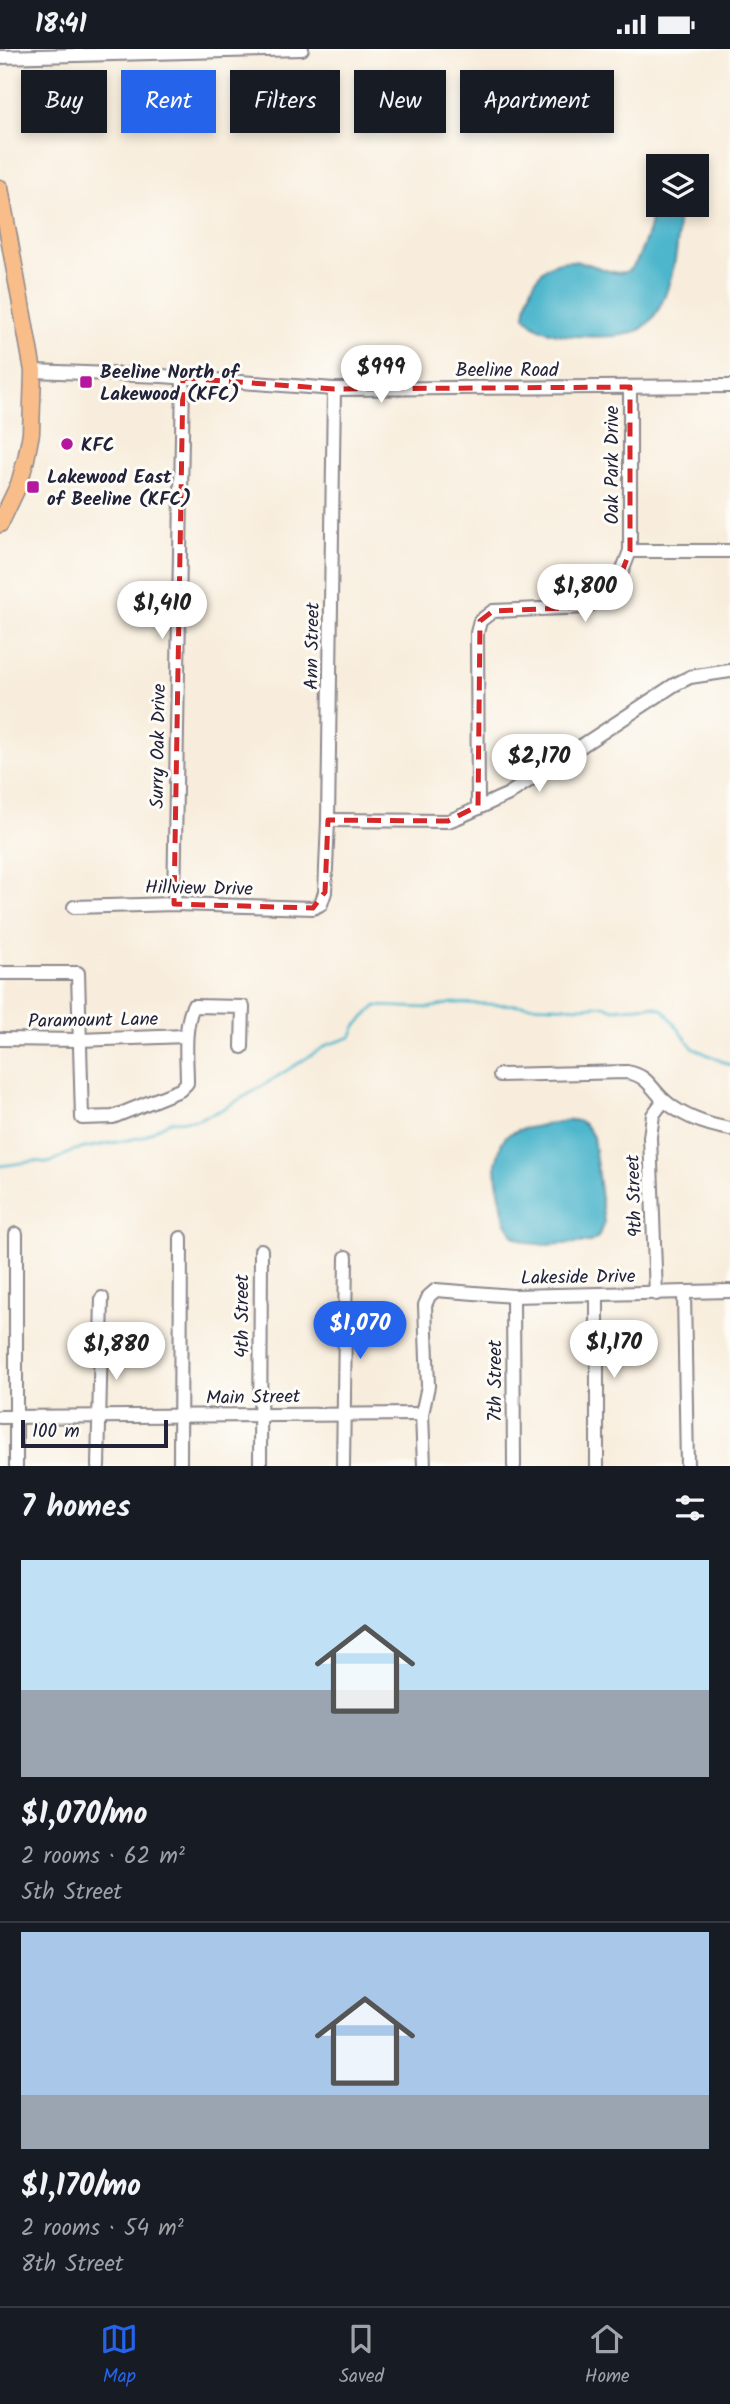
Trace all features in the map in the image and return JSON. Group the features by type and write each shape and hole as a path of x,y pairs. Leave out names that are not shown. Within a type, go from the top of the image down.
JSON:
{"main road":[{"path":"0,188 33,371 31,433 26,459 19,484 0,524"}],"street":[{"path":"0,57 302,49"},
{"name":"Beeline Road","path":"33,371 334,389 730,386"},
{"name":"Surry Oak Drive","path":"174,904 183,378"},
{"name":"Oak Park Drive","path":"478,806 477,633 480,621 493,611 586,607 607,596 620,577 630,551 630,387"},
{"name":"Ann Street","path":"321,904 325,892 328,820 334,389"},
{"path":"630,551 730,551"},
{"path":"328,820 448,821 466,815 478,806 507,795 674,685 690,677 730,671"},
{"name":"Hillview Drive","path":"74,907 174,904 313,908 321,904"},
{"path":"0,973 78,973 82,1118 113,1117 180,1090 187,1083 188,1019 192,1006 243,1007 242,1047"},
{"name":"Paramount Lane","path":"0,1039 79,1040 187,1036"},
{"path":"500,1075 638,1074 648,1081 664,1100 684,1114 730,1129"},
{"name":"9th Street","path":"656,1294 650,1137 653,1115 664,1100"},
{"path":"16,1234 16,1466"},
{"path":"180,1466 181,1238"},
{"name":"4th Street","path":"260,1466 261,1250"},
{"path":"343,1466 346,1257"},
{"name":"Lakeside Drive","path":"422,1414 428,1386 425,1305 436,1290 513,1296 730,1291"},
{"path":"684,1293 687,1466"},
{"path":"597,1295 597,1466"},
{"name":"7th Street","path":"513,1296 514,1466"},
{"path":"98,1466 102,1298"},
{"path":"422,1414 424,1466"},
{"name":"Main Street","path":"0,1417 422,1414"}],"highlighted area":[{"path":"183,378 334,389 630,387 630,551 620,577 607,596 586,607 493,611 480,621 478,806 448,821 328,820 325,892 313,908 174,904"}],"water":[{"path":"676,217 677,244 663,300 648,323 639,330 615,336 574,336 541,329 525,316 527,302 536,280 551,265 574,261 620,273 632,267 640,255 651,218"},
{"path":"569,1120 584,1124 593,1137 604,1222 598,1237 590,1242 546,1245 529,1243 514,1236 505,1221 496,1164 502,1142 507,1135 518,1130"}],"waterway":[{"path":"0,1166 36,1161 49,1163 75,1150 143,1137 170,1121 196,1120 219,1111 327,1045 351,1037 356,1026 376,1006 428,1008 453,1003 582,1007 604,1005 613,1009 652,1006 664,1010 693,1048 730,1065"}],"place":[{"name":"Beeline North of Lakewood (KFC)","path":"86,382"},
{"name":"KFC","path":"67,444"},
{"name":"Lakewood East of Beeline (KFC)","path":"33,487"}]}
